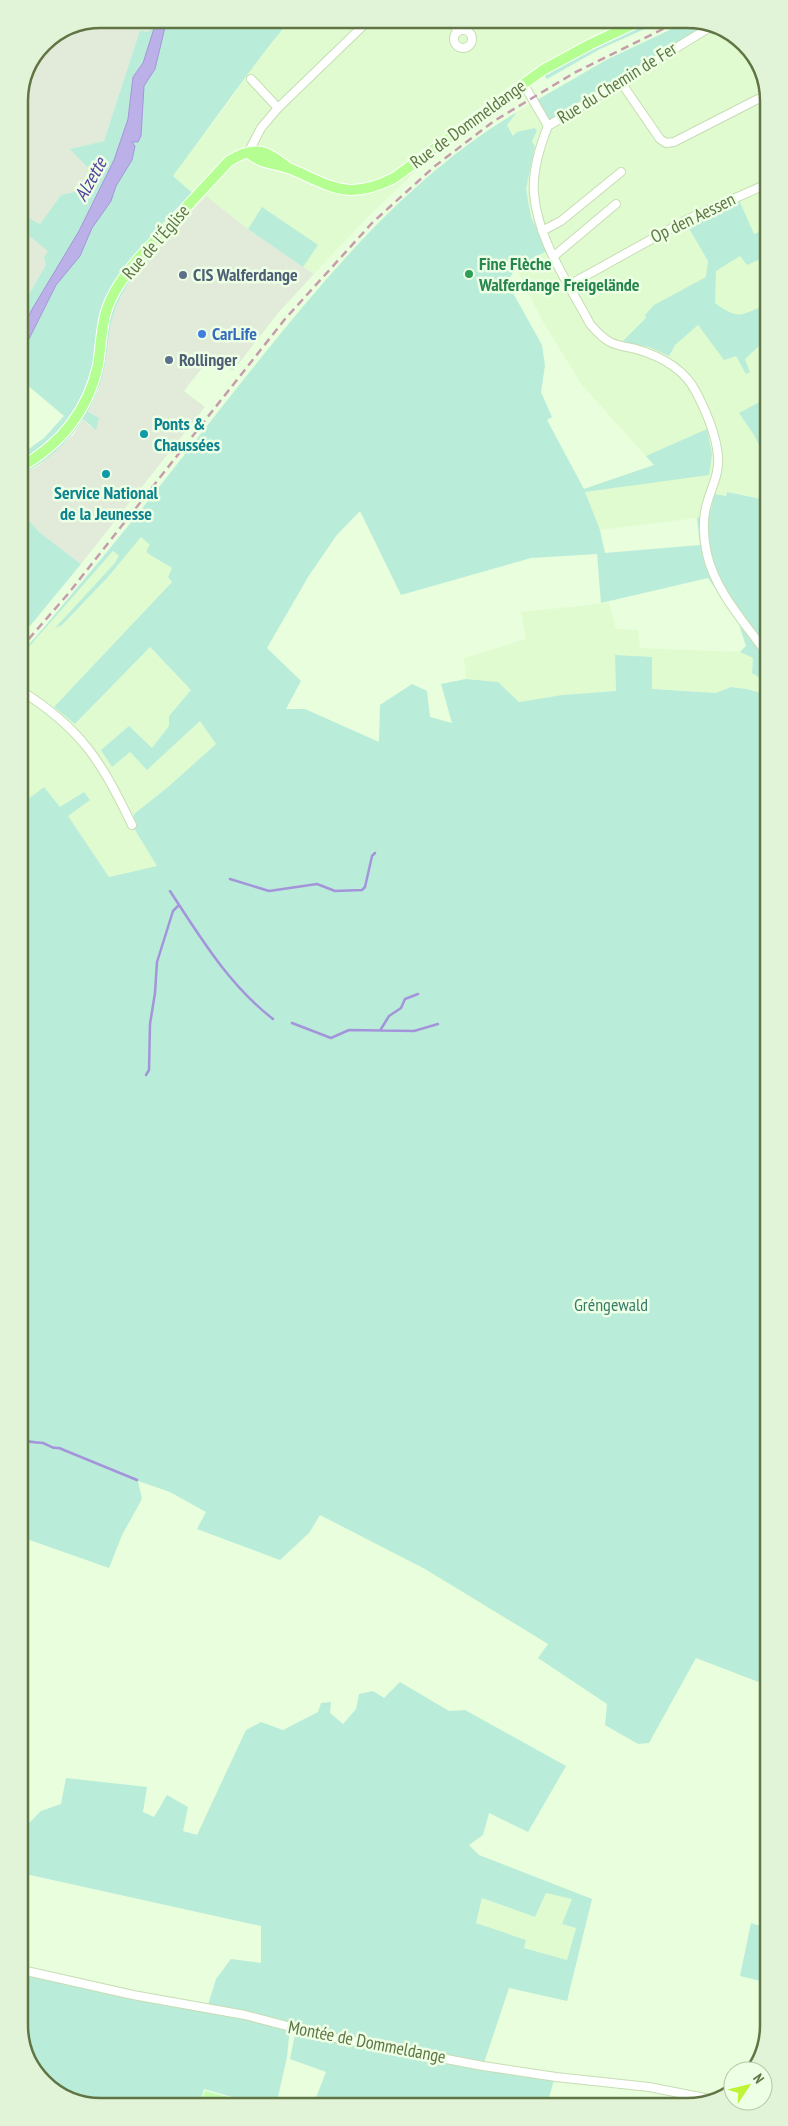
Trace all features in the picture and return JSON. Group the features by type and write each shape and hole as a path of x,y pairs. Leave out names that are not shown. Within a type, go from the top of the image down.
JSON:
{"main road":[{"name":"Rue de Dommeldange","path":"248,152 260,161 288,168 325,185 341,190 359,191 377,187 394,178 523,83 590,44 625,28"},
{"name":"Rue de l'Église","path":"28,462 52,446 68,429 81,410 91,388 98,364 101,335 107,311 124,276 229,161 239,154 248,152"}],"street":[{"path":"248,152 261,128 278,108 361,28"},
{"path":"456,28 458,32"},
{"name":"Rue du Chemin de Fer","path":"548,126 706,30"},
{"path":"251,79 278,108"},
{"path":"620,81 660,139 666,143 674,142 760,100"},
{"path":"523,83 548,126 539,150 534,191 542,231 590,324 599,334 610,342 661,358 680,372 696,392 710,424 718,457 717,472 705,511 704,531 707,554 714,576 760,644"},
{"path":"542,231 561,221 620,172"},
{"name":"Op den Aessen","path":"569,285 688,219 760,187"},
{"path":"554,256 616,204"},
{"path":"28,696 49,710 80,737 102,766 132,825"},
{"name":"Montée de Dommeldange","path":"28,1971 133,1994 245,2015 326,2036 483,2066 556,2077 649,2087 701,2097"}],"shaded area":[{"path":"101,28 151,28 151,30 146,32 140,30 104,141 71,149 90,170 78,191 61,195 40,224 28,218 28,96 35,68 52,46 73,33 86,29"},
{"name":"Alzette","path":"154,28 165,28 155,69 144,86 141,136 138,142 132,142 135,146 132,160 116,186 111,201 92,228 80,256 56,285 28,341 28,318 31,311 79,231 114,160 128,119 133,77 143,63"},
{"path":"283,28 637,28 563,64 531,83 429,158 367,218 314,274 248,229 206,197 179,225 174,220 196,196 173,176 233,96 250,68"},
{"path":"701,29 711,31 732,43 748,60 753,68 760,91 760,232 754,235 740,256 760,251 760,402 739,413 760,447 760,499 728,492 711,510 697,518 600,530 583,489 654,465 581,384 541,318 516,268 547,251 531,216 526,189 535,146 514,136 507,125 517,112 537,100 664,50"},
{"path":"206,196 248,229 314,274 278,313 233,371 211,356 184,391 205,407 81,564 39,532 28,519 28,471 38,466 74,434 83,419 92,428 88,412 98,391 105,366 107,338 114,312 122,293 142,265"},
{"path":"28,234 49,251 46,265 28,296"},
{"path":"141,537 151,545 147,553 172,568 168,577 172,582 54,707 76,724 149,647 191,690 169,716 169,726 152,749 130,752 147,770 200,721 216,744 168,787 134,814 132,825 157,866 109,877 67,816 90,800 60,807 43,787 28,799 28,648 113,551 119,556 114,564 57,627 62,625 108,577"},
{"path":"609,603 616,629 638,630 640,648 740,652 753,658 752,673 760,678 760,693 731,687 716,693 651,689 615,655 616,691 562,695 519,702 498,682 466,679 464,658 526,639 521,612"},
{"path":"546,1893 572,1899 576,1928 567,1960 524,1948 526,1941 476,1923 482,1898 535,1917"}],"green space":[{"path":"151,28 154,28 143,63 133,77 128,119 114,160 79,231 28,318 28,296 46,265 44,257 48,251 28,235 28,218 40,224 61,195 78,191 90,170 70,149 104,141 140,30 146,32 151,30"},
{"path":"165,28 284,28 173,176 196,196 174,220 179,225 133,277 119,300 110,326 102,377 88,412 99,418 96,430 83,419 55,452 28,471 28,450 44,438 64,416 28,386 28,341 56,285 80,256 92,228 110,201 116,186 132,160 132,142 141,136 144,86 155,69"},
{"path":"637,28 647,28 600,49 547,79 544,75"},
{"path":"674,28 702,29 554,119 549,119 537,100 608,59"},
{"name":"Gréngewald","path":"517,112 507,125 513,136 517,132 534,128 537,130 532,142 535,146 526,189 531,217 547,251 518,268 510,277 508,284 542,345 545,366 541,392 552,417 547,420 584,489 654,465 646,456 707,429 712,454 709,475 585,492 600,530 605,553 700,545 697,518 711,510 714,494 726,496 727,492 760,499 760,678 752,673 753,658 740,652 746,646 739,624 708,578 601,603 597,554 531,558 401,595 360,511 336,536 308,577 267,648 301,681 286,709 305,709 379,742 380,705 412,684 427,691 430,717 452,723 441,684 466,679 498,682 519,702 562,695 616,691 615,655 652,657 652,689 716,693 731,687 760,693 760,1683 696,1658 649,1743 638,1744 605,1725 607,1704 538,1658 548,1644 425,1569 320,1515 309,1533 280,1560 197,1529 206,1512 170,1492 138,1481 142,1499 122,1535 109,1568 28,1539 28,799 44,787 60,807 84,792 90,800 68,816 109,877 157,866 132,825 134,814 168,787 216,744 200,721 147,770 130,752 112,767 101,750 129,726 152,748 169,726 169,716 191,690 150,647 75,724 54,707 172,582 168,577 172,568 147,553 150,545 141,537 108,577 62,625 55,628 114,564 119,556 113,551 28,648 28,645 152,496 317,290 378,224 410,193 479,136"},
{"path":"739,200 754,234 760,232 760,259 747,265 740,256 716,271 715,303 735,314 746,313 760,307 760,348 759,346 745,359 750,372 746,374 736,356 724,360 698,325 675,345 669,356 649,347 622,342 646,318 645,315 654,305 706,277 708,261 687,225"},
{"path":"262,207 318,245 303,267 248,229"},
{"path":"760,402 760,447 754,435 739,413"},
{"path":"28,519 39,532 81,564 30,626 28,623"},
{"path":"400,1682 449,1711 465,1710 566,1766 528,1832 489,1813 483,1835 469,1845 479,1855 592,1899 567,2001 509,1988 483,2066 290,2028 287,2057 278,2098 236,2098 204,2089 201,2098 96,2098 73,2093 52,2080 35,2058 28,2035 28,1971 207,2008 216,1979 231,1959 261,1963 261,1926 28,1875 28,1823 41,1811 61,1804 66,1778 147,1787 143,1812 154,1817 167,1795 188,1807 183,1831 197,1835 246,1730 261,1722 283,1730 318,1712 321,1703 331,1702 330,1713 343,1724 356,1709 359,1694 373,1691 384,1698","holes":["546,1893 572,1899 562,1924 576,1928 567,1960 524,1948 526,1940 476,1923 482,1898 535,1917"]},
{"path":"751,1923 760,1926 760,1981 740,1976"},
{"path":"295,2034 554,2080 549,2098 316,2098 326,2072 290,2059"}],"sand":[{"path":"205,2091 231,2098 202,2098"}],"waterway":[{"path":"230,879 269,891 317,884 335,891 362,890 365,887 372,856 375,853"},
{"path":"170,891 216,960 257,1006 273,1019"},
{"path":"146,1075 149,1070 150,1024 157,962 173,911 179,905"},
{"path":"381,1029 389,1016 401,1008 405,999 418,994"},
{"path":"292,1023 331,1038 349,1030 414,1031 438,1024"},
{"path":"28,1441 43,1443 59,1448 137,1480"}],"railway":[{"path":"28,640 68,594 285,319 372,223 435,166 494,121 574,73 665,28"}],"place":[{"name":"Fine Flèche Walferdange Freigelände","path":"469,274"},
{"name":"CIS Walferdange","path":"183,275"},
{"name":"CarLife","path":"202,334"},
{"name":"Rollinger","path":"169,360"},
{"name":"Ponts & Chaussées","path":"144,434"},
{"name":"Service National de la Jeunesse","path":"106,474"}]}
